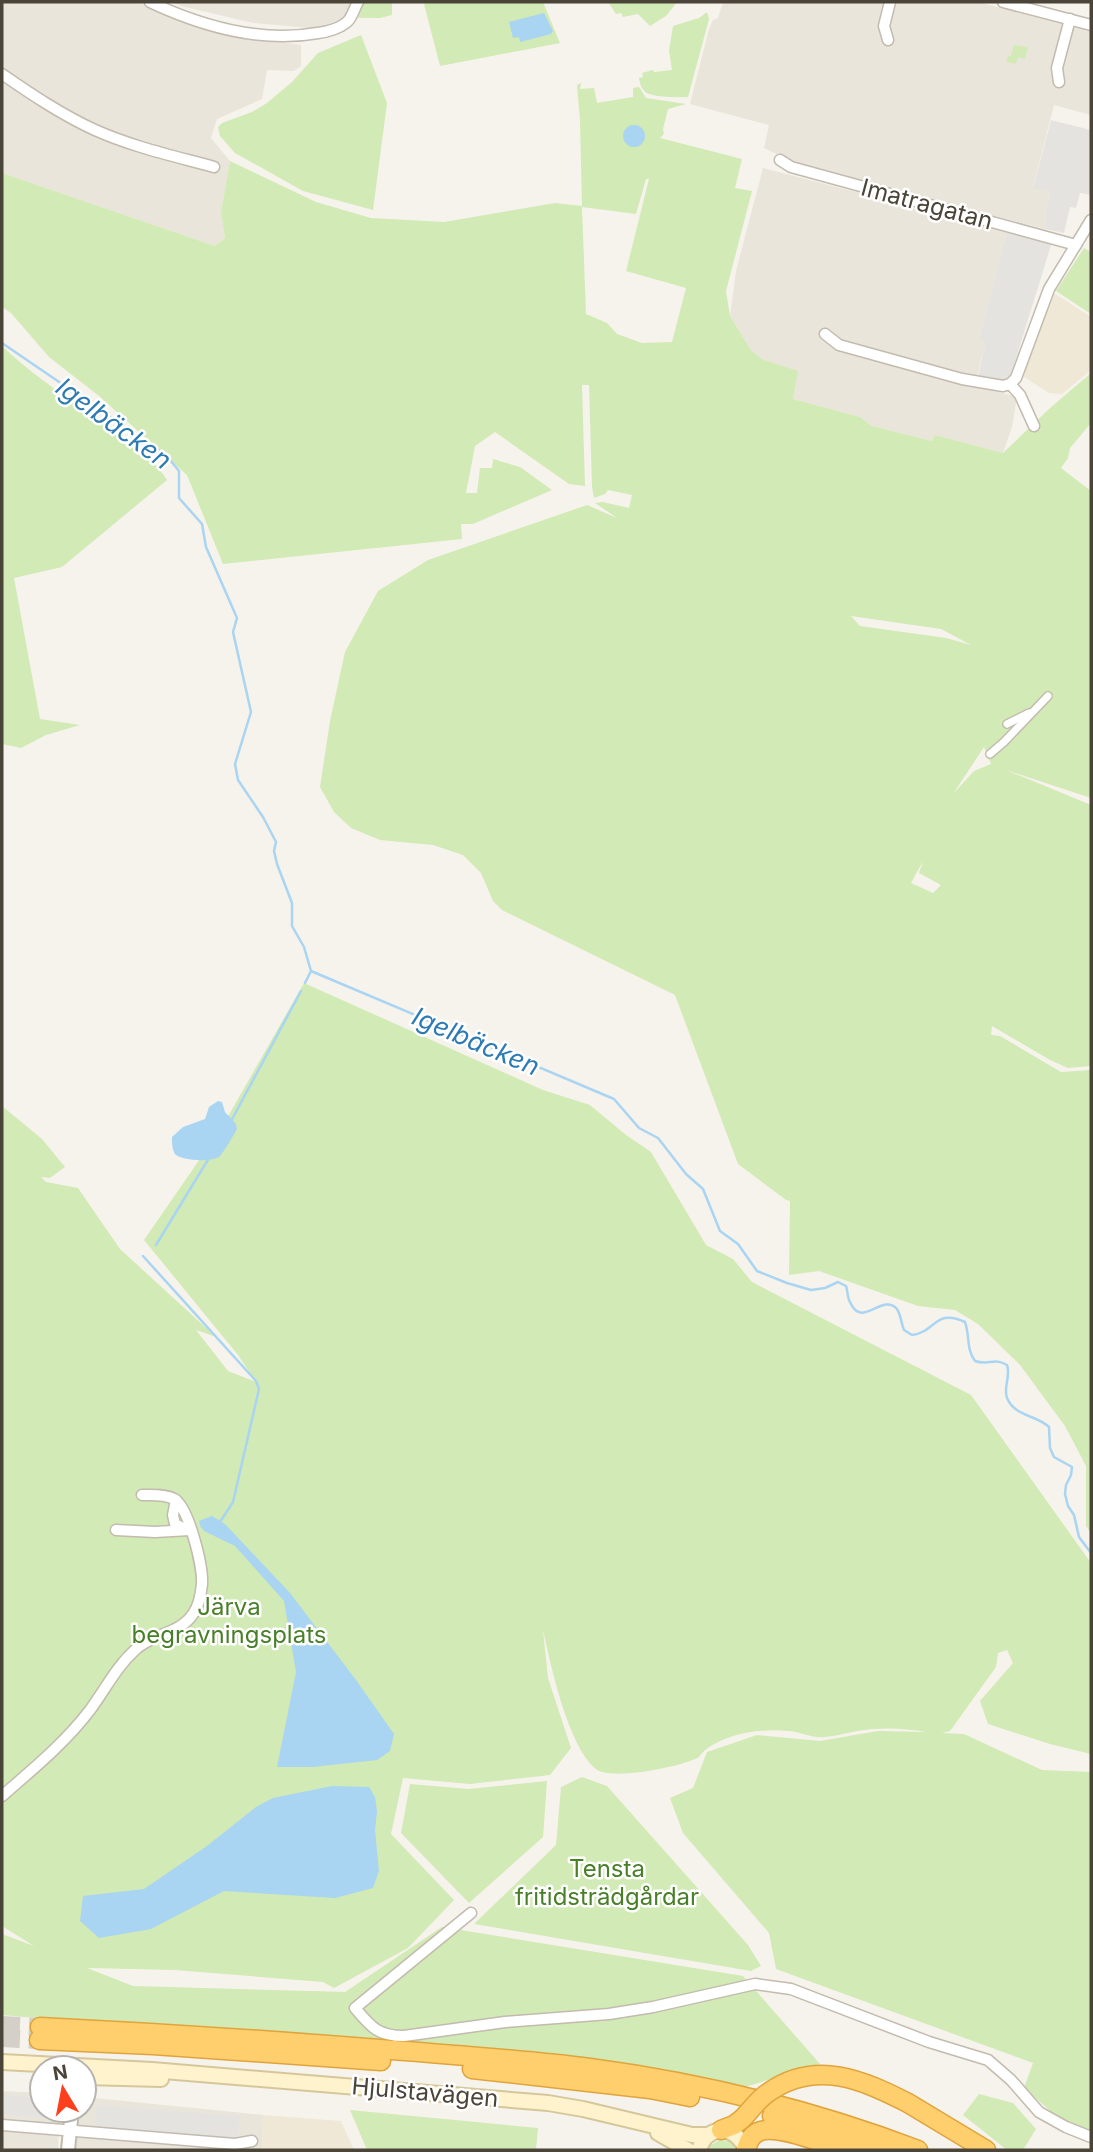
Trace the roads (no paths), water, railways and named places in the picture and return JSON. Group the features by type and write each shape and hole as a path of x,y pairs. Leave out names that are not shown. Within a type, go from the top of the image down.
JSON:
{"highway":[{"path":"39,2033 308,2050 667,2080 786,2107 918,2150"},
{"path":"588,2075 737,2107 885,2150"},
{"path":"715,2133 742,2119 769,2092 783,2084 809,2076 837,2075 875,2086 908,2102 986,2150"},
{"path":"746,2150 750,2138 767,2129 780,2130 844,2150"}],"main road":[{"name":"Hjulstavägen","path":"2,2062 28,2065"},
{"path":"2,2069 28,2072"},
{"name":"Hjulstavägen","path":"98,2071 306,2081 512,2099 583,2109 692,2135 715,2133"},
{"name":"Hjulstavägen","path":"638,2123 688,2150"},
{"path":"699,2150 703,2140 715,2133 730,2131 743,2142 746,2150"}],"street":[{"path":"150,2 177,15 235,32 294,37 329,31 348,22 358,2"},
{"path":"888,40 884,26 890,2"},
{"path":"1003,2 1091,25"},
{"path":"1059,82 1057,68 1070,19"},
{"path":"2,74 94,129 145,149 214,167"},
{"name":"Imatragatan","path":"780,160 791,167 1076,245"},
{"path":"825,334 839,345 953,376 1003,386 1010,384 1016,378 1049,289 1091,220"},
{"path":"1010,384 1020,395 1034,426"},
{"path":"990,754 1048,696"},
{"path":"1007,724 1034,710"},
{"path":"998,733 1004,742"},
{"path":"2,1796 56,1749 91,1709 111,1677 136,1648 165,1632 183,1626 198,1607 202,1569 184,1512 176,1500 170,1497 142,1495"},
{"path":"116,1530 189,1530"},
{"path":"471,1913 355,2008 368,2023 379,2032 390,2036 404,2036 505,2022 609,2014 755,1984 774,1985 791,1989 929,2042 988,2060 1004,2073 1040,2112 1091,2137"},
{"path":"68,2150 70,2124"},
{"path":"2,2126 235,2144 252,2141"}],"water":[{"path":"544,13 553,31 551,34 520,42 519,37 513,38 509,22"},
{"path":"634,125 642,128 645,136 642,144 634,147 626,144 623,136 626,128"},
{"path":"218,1101 222,1102 225,1112 237,1129 221,1155 215,1159 196,1160 175,1154 172,1137 183,1127 205,1119 209,1107"},
{"path":"212,1516 225,1524 290,1593 356,1680 394,1734 390,1751 377,1760 313,1767 277,1767 296,1672 284,1601 235,1546 204,1531 199,1521"},
{"path":"332,1786 369,1787 375,1797 379,1871 373,1888 335,1898 224,1891 151,1929 99,1938 80,1921 83,1896 144,1889 207,1846 256,1807 273,1798"}],"waterway":[{"name":"Igelbäcken","path":"2,343 166,455 179,471 179,498 202,524 206,547 237,618 233,632 251,712 235,764 238,780 276,842 274,851 277,864 292,903 292,926 304,947 311,971 614,1099 639,1128 658,1138 686,1174 703,1189 720,1231 738,1244 757,1271 811,1290 838,1282 846,1286 849,1300 855,1310 860,1313 891,1305 897,1309 904,1330 912,1335 926,1330 941,1319 955,1318 965,1322 970,1352 975,1361 1007,1365 1007,1398 1015,1409 1049,1427 1050,1448 1054,1457 1072,1467 1065,1494 1079,1537 1091,1553"},
{"path":"305,983 311,971"},
{"path":"230,1123 301,991"},
{"path":"156,1245 209,1158"},
{"path":"143,1256 256,1381 259,1389 233,1502 220,1522"}],"tunnel":[{"path":"2,2025 40,2027"},
{"path":"2,2038 39,2040"}],"park label":[{"name":"Järva begravningsplats","path":"229,1620"},
{"name":"Tensta fritidsträdgårdar","path":"607,1882"}]}
